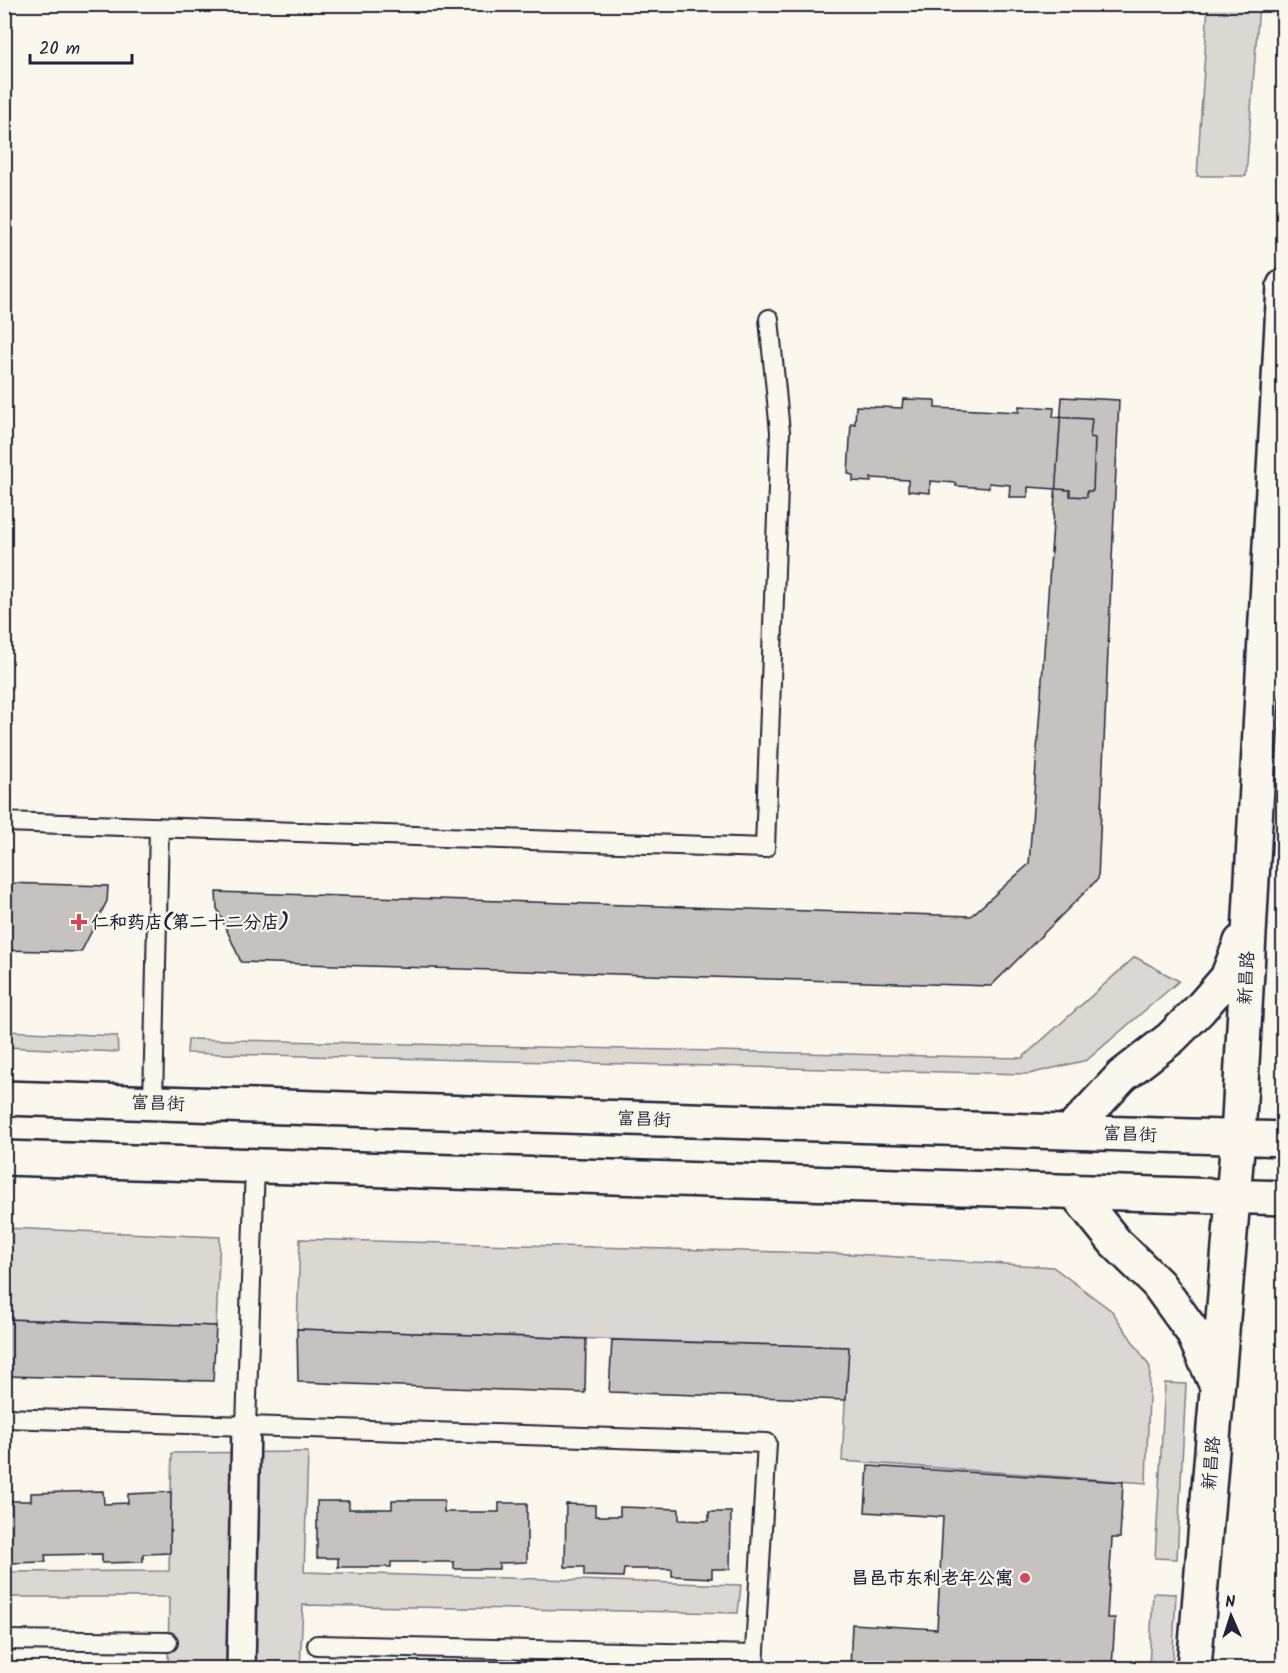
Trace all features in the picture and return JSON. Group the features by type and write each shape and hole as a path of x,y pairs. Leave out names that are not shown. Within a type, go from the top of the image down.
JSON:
{"main road":[{"name":"新昌路","path":"1194,1668 1238,1138 1284,286"},
{"path":"1070,1132 1122,1076 1178,1031 1227,978 1249,921"},
{"name":"富昌街","path":"4,1098 1284,1139"},
{"path":"4,1158 1284,1198"},
{"path":"1074,1191 1116,1242 1158,1284 1192,1330 1217,1387"}],"street":[{"path":"242,1668 246,1426"}],"lane":[{"path":"4,822 765,848 780,432 770,319"},
{"path":"153,1103 159,827"},
{"path":"246,1426 255,1166"},
{"path":"4,1418 767,1443 754,1662 317,1646"},
{"path":"4,1640 168,1642"}],"shaded area":[{"path":"1208,5 1259,5 1246,176 1197,176"},
{"path":"1135,957 1179,981 1087,1060 1029,1074 187,1053 188,1039 1022,1058"},
{"path":"5,1031 117,1036 118,1052 5,1047"},
{"path":"5,1228 220,1237 216,1326 5,1319"},
{"path":"300,1239 853,1254 1053,1267 1112,1311 1150,1367 1146,1483 842,1461 848,1347 297,1329"},
{"path":"1165,1383 1186,1384 1177,1559 1155,1558"},
{"path":"308,1452 304,1572 741,1585 738,1613 303,1605 300,1668 168,1668 169,1597 5,1597 4,1572 169,1571 172,1453"},
{"path":"1153,1593 1176,1594 1172,1668 1149,1668"}],"building":[{"path":"1062,397 1119,400 1098,879 991,986 241,962 217,908 216,892 971,916 1029,864"},
{"path":"903,399 935,400 935,408 1019,412 1019,406 1054,408 1053,417 1092,419 1090,437 1095,438 1093,491 1087,491 1087,497 1070,496 1070,490 1028,487 1028,497 1009,497 1010,485 989,483 989,488 956,486 956,483 930,481 930,493 908,491 908,480 871,478 871,482 853,481 853,475 848,474 851,423 855,424 856,406 902,408"},
{"path":"4,883 108,886 107,901 81,952 4,950"},
{"path":"4,1319 216,1326 213,1381 4,1376"},
{"path":"297,1329 586,1339 585,1393 298,1382"},
{"path":"612,1340 849,1347 846,1400 609,1392"},
{"name":"昌邑市东利老年公寓","path":"868,1466 1123,1482 1120,1538 1112,1538 1107,1618 1115,1618 1112,1668 850,1668 852,1624 937,1629 943,1517 865,1512"},
{"path":"4,1491 5,1501 31,1501 31,1493 103,1491 104,1504 128,1503 128,1494 171,1492 170,1553 143,1554 143,1562 102,1563 102,1554 45,1555 46,1562 8,1563 8,1554 4,1554"},
{"path":"392,1500 444,1500 444,1512 499,1512 499,1503 527,1503 527,1562 499,1563 499,1569 454,1569 454,1562 391,1562 391,1567 338,1567 338,1558 317,1558 317,1501 349,1501 349,1509 392,1509"},
{"path":"566,1504 595,1505 595,1516 620,1516 620,1507 679,1509 679,1520 709,1521 709,1512 731,1512 730,1569 712,1569 712,1578 672,1576 672,1569 624,1569 623,1577 584,1576 584,1567 565,1567"},
{"path":"99,1664 99,1668 26,1668 26,1666"},
{"path":"165,1666 165,1668 123,1668 123,1667"}],"place":[{"name":"仁和药店(第二十二分店)","path":"79,922"},
{"name":"昌邑市东利老年公寓","path":"1025,1578"}]}
